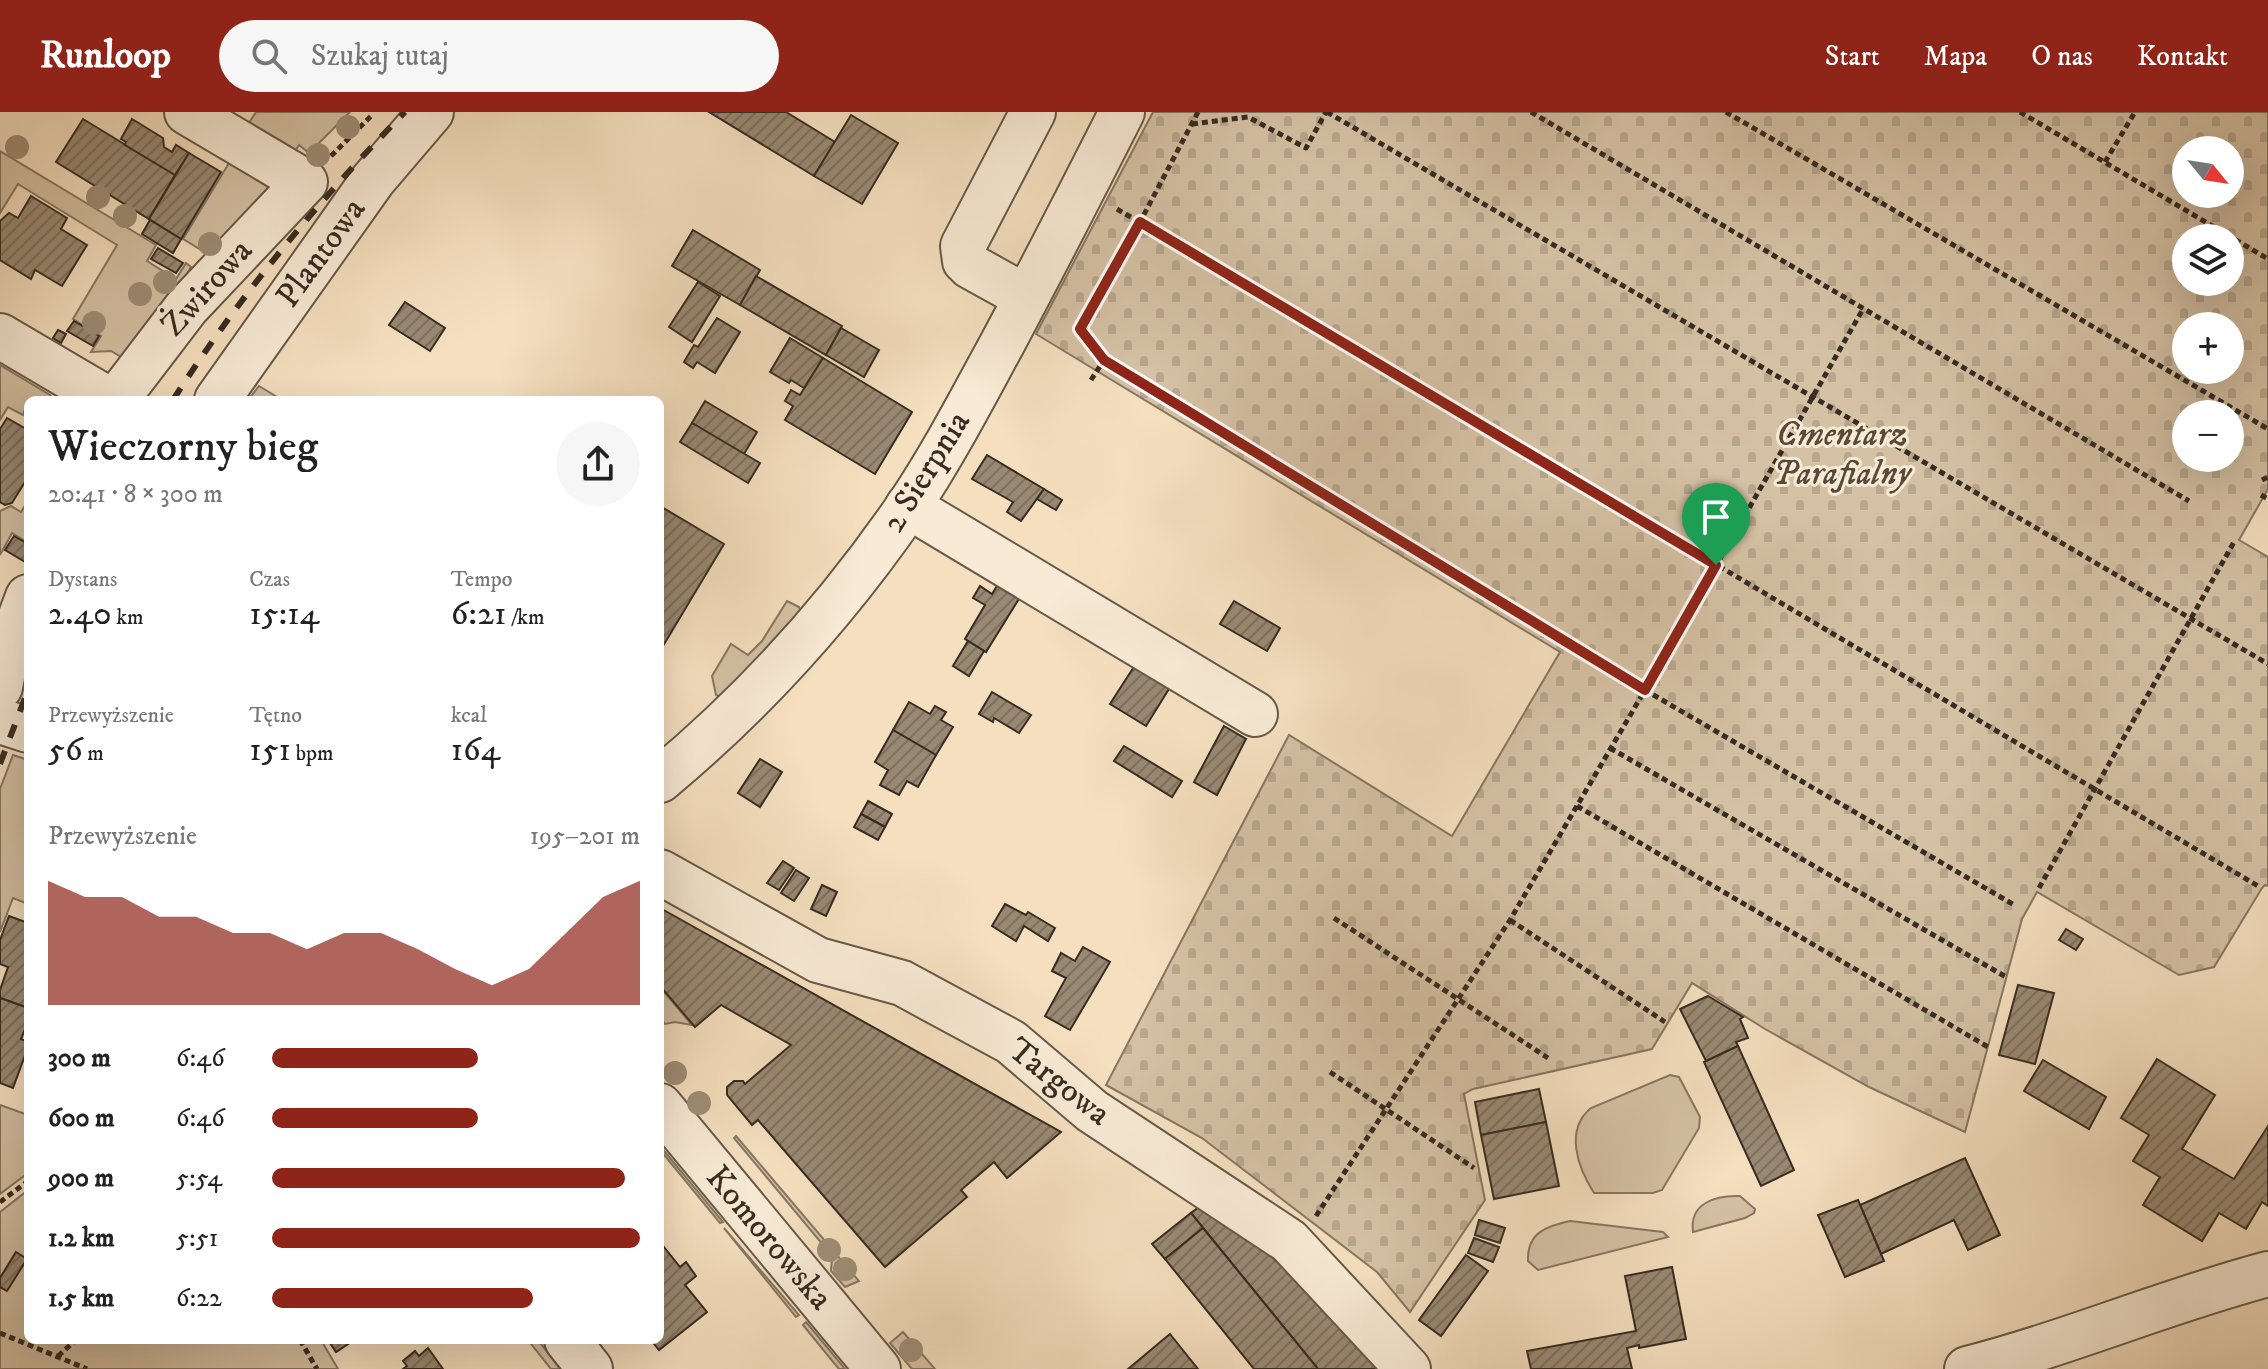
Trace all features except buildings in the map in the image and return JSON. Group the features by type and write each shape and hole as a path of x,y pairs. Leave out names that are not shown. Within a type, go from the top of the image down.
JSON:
{"street":[{"path":"187,112 305,182"},
{"name":"Plantowa","path":"220,396 373,180 431,112"},
{"path":"1026,297 970,266 965,261 963,246 1033,112"},
{"name":"2 Sierpnia","path":"664,776 788,661 863,569 908,506 959,424 1122,112"},
{"name":"Żwirowa","path":"119,396 187,307 305,182"},
{"path":"0,336 102,396"},
{"path":"908,506 1255,714"},
{"path":"0,687 6,656 24,608"},
{"path":"0,721 24,729"},
{"name":"Targowa","path":"664,874 818,960 902,983 1011,1042 1092,1111 1289,1241 1408,1369"},
{"name":"Komorowska","path":"664,1111 878,1369"},
{"path":"1967,1369 2044,1349 2212,1289 2268,1274"},
{"path":"570,1344 590,1369"}],"path":[{"path":"305,182 375,112"},
{"path":"1198,112 1080,329 1104,360 1645,690 2016,906"},
{"path":"1191,124 1248,117 1306,148 1326,112 2268,664"},
{"path":"1531,112 2189,501"},
{"path":"1726,112 2268,429"},
{"path":"2020,112 2268,259"},
{"path":"2105,162 2135,112"},
{"path":"1106,202 2258,886"},
{"path":"1314,1219 1510,920 1863,309"},
{"path":"1091,380 1104,360"},
{"path":"2261,495 2268,499"},
{"path":"2039,888 2234,542"},
{"path":"1610,748 2006,977"},
{"path":"1577,806 1988,1047"},
{"path":"1334,918 1548,1058"},
{"path":"1510,920 1665,1022"},
{"path":"1330,1072 1474,1168"},
{"path":"0,1202 24,1184"},
{"path":"0,1333 24,1343"},
{"path":"28,1344 87,1369"},
{"path":"58,1356 72,1344"},
{"path":"302,1344 317,1369"}],"green space":[{"path":"256,112 350,112 309,153 299,145 291,157 245,129"},
{"name":"Cmentarz Parafialny","path":"1153,112 2268,112 2268,489 2239,540 2268,557 2268,886 2262,888 2214,967 2179,975 2037,892 2022,919 1965,1132 1869,1087 1765,1029 1692,983 1652,1049 1473,1089 1464,1094 1485,1200 1410,1312 1377,1272 1202,1138 1106,1085 1289,735 1452,836 1560,652 1036,334"},
{"path":"0,151 156,245 147,261 176,279 186,263 191,267 139,354 123,358 111,351 91,352 101,336 73,319 117,245 18,184 0,213"},
{"path":"232,158 280,187 216,259 183,239"},
{"path":"0,365 51,396 24,396 23,415 8,407 0,420"},
{"path":"259,386 275,396 251,396"},
{"path":"11,506 21,512 24,507 24,540 12,533 0,555 0,511"},
{"path":"787,601 799,607 804,618 728,700 716,695 712,676 731,644 748,655 762,641"},
{"path":"13,755 24,759 24,902 13,898 0,932 0,789"},
{"path":"664,993 692,1025 664,1023"},
{"path":"1670,1075 1679,1077 1700,1117 1699,1128 1662,1190 1653,1193 1594,1193 1576,1149 1578,1127 1583,1117 1591,1108"},
{"path":"0,1105 24,1114 24,1176 0,1194"},
{"path":"736,1136 859,1281 845,1287 831,1271 832,1257 734,1138"},
{"path":"664,1151 723,1222 720,1223 664,1155"},
{"path":"24,1193 24,1344 323,1344 338,1369 0,1369 0,1212"},
{"path":"1740,1196 1755,1209 1754,1213 1693,1232 1695,1214 1706,1203 1722,1197"},
{"path":"1570,1221 1663,1232 1668,1237 1538,1270 1528,1261 1535,1237 1546,1228"},
{"path":"724,1228 799,1315 796,1317"},
{"path":"806,1322 845,1369 839,1369 834,1363 803,1325"},
{"path":"903,1332 935,1369 912,1369 890,1343"},
{"path":"531,1344 541,1344 560,1369 551,1369"}],"railway":[{"path":"176,396 282,250 341,180 405,112"},
{"path":"0,764 24,701"}],"route":[{"path":"1140,222 1716,565 1645,690 1104,360 1080,329 1140,222"}]}
